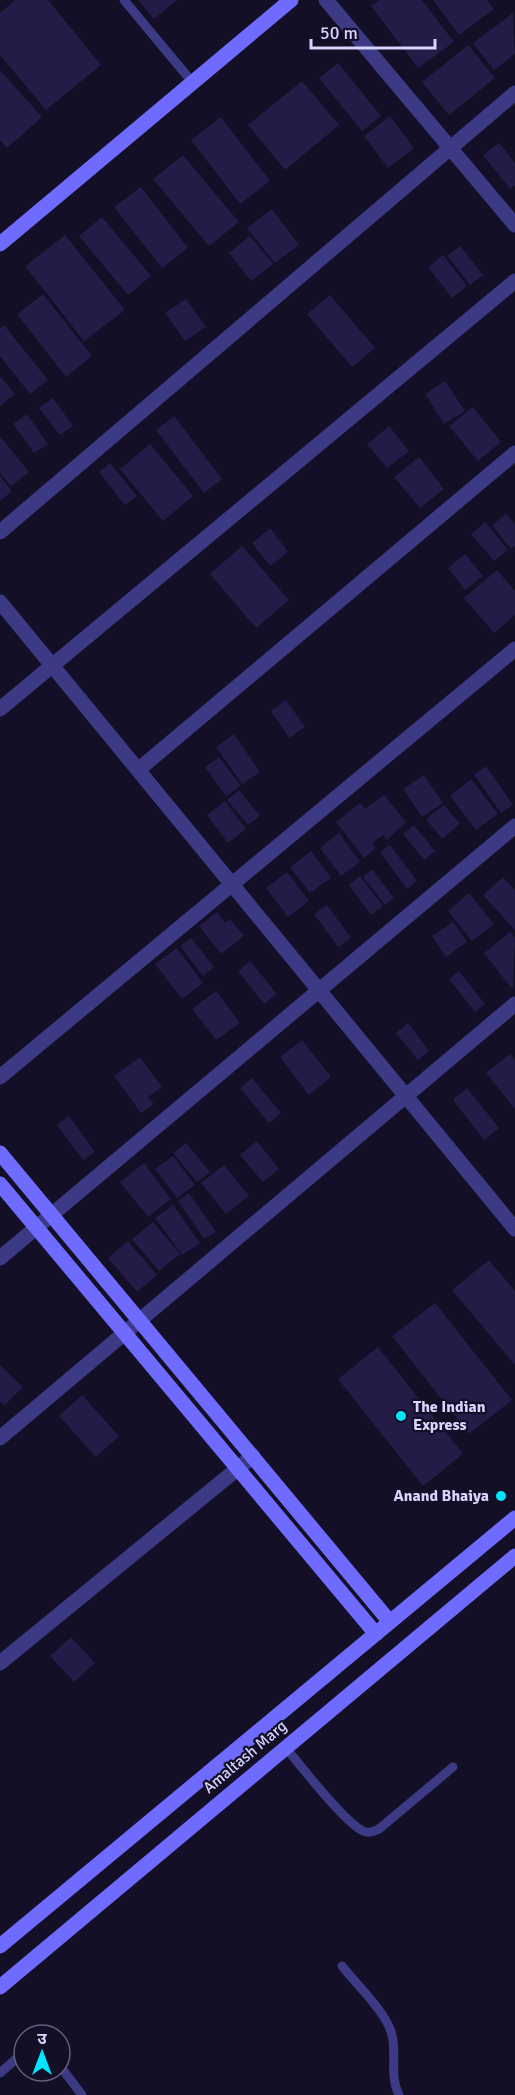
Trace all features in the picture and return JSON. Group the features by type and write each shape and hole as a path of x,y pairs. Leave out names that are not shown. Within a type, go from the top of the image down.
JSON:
{"street":[{"path":"0,244 291,0"},
{"path":"326,0 515,225"},
{"path":"0,532 515,93"},
{"path":"0,709 515,281"},
{"path":"138,770 515,453"},
{"path":"0,602 515,1229"},
{"path":"0,1077 515,649"},
{"path":"0,1258 515,826"},
{"path":"0,1438 515,1004"},
{"path":"0,1153 390,1622"},
{"path":"0,1184 376,1634"},
{"path":"0,1663 252,1456"},
{"name":"Amaltash Marg","path":"0,1946 515,1518"},
{"name":"Amaltash Marg","path":"0,1987 515,1556"}],"lane":[{"path":"124,0 193,83"},
{"path":"285,1747 340,1810 362,1831 370,1833 379,1829 453,1767"},
{"path":"342,1966 392,2032 397,2091 387,2095"},
{"path":"0,2073 12,2062"},
{"path":"72,2082 82,2095"}],"building":[{"path":"15,0 48,0 101,65 46,110 0,55 0,13"},
{"path":"138,0 177,0 154,19"},
{"path":"380,0 422,0 454,42 418,68 371,6"},
{"path":"433,0 487,0 494,9 459,35"},
{"path":"513,13 515,54 494,70 473,43"},
{"path":"468,45 495,78 449,115 422,82"},
{"path":"338,63 381,116 362,131 319,78"},
{"path":"0,70 42,117 7,148 0,140"},
{"path":"302,81 339,125 285,170 248,125"},
{"path":"390,116 414,148 388,168 364,136"},
{"path":"221,117 270,181 240,204 191,140"},
{"path":"499,143 515,163 515,185 510,189 483,155"},
{"path":"183,155 239,222 209,246 153,179"},
{"path":"141,187 188,248 162,268 114,207"},
{"path":"272,209 299,245 275,263 247,228"},
{"path":"102,217 151,276 128,295 79,236"},
{"path":"65,235 125,310 84,341 25,266"},
{"path":"250,236 273,264 251,281 229,253"},
{"path":"460,246 483,275 470,285 447,256"},
{"path":"443,255 467,286 452,298 428,267"},
{"path":"43,294 92,356 66,377 17,314"},
{"path":"330,295 375,348 352,367 307,314"},
{"path":"186,299 206,327 185,341 165,313"},
{"path":"4,325 48,380 30,394 0,356 0,328"},
{"path":"0,376 15,394 0,406"},
{"path":"445,381 465,411 444,424 425,394"},
{"path":"53,398 73,426 60,435 39,408"},
{"path":"473,407 501,442 478,461 449,426"},
{"path":"27,414 48,444 34,453 13,424"},
{"path":"174,416 222,479 204,493 156,430"},
{"path":"389,426 409,451 387,468 367,444"},
{"path":"0,436 29,472 11,486 0,473"},
{"path":"150,444 193,496 163,521 120,469"},
{"path":"419,457 444,489 420,508 394,477"},
{"path":"110,463 137,496 125,505 99,472"},
{"path":"0,476 12,491 0,501"},
{"path":"506,514 515,524 515,546 511,549 492,525"},
{"path":"485,522 508,550 494,561 471,534"},
{"path":"270,528 288,552 270,566 252,543"},
{"path":"242,546 289,600 256,628 210,574"},
{"path":"465,554 483,576 465,590 448,568"},
{"path":"497,570 515,591 515,615 494,633 464,598"},
{"path":"286,700 305,727 289,738 271,711"},
{"path":"234,734 260,772 242,784 216,747"},
{"path":"219,757 241,786 226,796 205,767"},
{"path":"486,766 513,805 501,813 474,775"},
{"path":"424,775 443,803 422,817 403,789"},
{"path":"471,779 498,814 476,830 450,796"},
{"path":"239,790 260,816 248,825 227,800"},
{"path":"384,795 406,822 387,840 383,835 372,843 376,848 364,858 336,822 360,803 365,809"},
{"path":"225,801 246,829 228,843 207,815"},
{"path":"444,805 460,824 442,839 426,819"},
{"path":"414,825 435,851 424,860 403,834"},
{"path":"339,833 360,862 341,876 320,848"},
{"path":"390,845 417,881 407,889 380,852"},
{"path":"311,851 331,878 310,893 290,867"},
{"path":"372,869 394,898 385,905 363,877"},
{"path":"287,872 309,901 288,917 266,888"},
{"path":"360,876 383,906 371,915 349,885"},
{"path":"503,877 515,890 515,930 483,895"},
{"path":"469,893 494,924 472,941 448,911"},
{"path":"327,905 351,938 338,947 314,914"},
{"path":"217,912 225,923 230,919 244,936 221,954 199,926"},
{"path":"453,922 467,942 446,957 432,936"},
{"path":"510,932 515,938 513,990 484,953"},
{"path":"191,938 214,967 203,976 180,946"},
{"path":"177,948 203,983 182,999 155,964"},
{"path":"250,961 277,994 264,1004 238,971"},
{"path":"459,971 485,1004 475,1012 449,979"},
{"path":"216,991 240,1023 216,1040 192,1009"},
{"path":"408,1023 429,1051 418,1060 396,1033"},
{"path":"302,1040 331,1077 309,1095 280,1057"},
{"path":"510,1054 515,1060 515,1109 486,1073"},
{"path":"140,1057 162,1087 148,1097 154,1104 141,1113 114,1076"},
{"path":"252,1078 281,1113 269,1123 240,1088"},
{"path":"467,1088 499,1128 484,1140 453,1100"},
{"path":"69,1116 95,1152 83,1160 57,1125"},
{"path":"257,1141 279,1169 263,1182 240,1155"},
{"path":"186,1143 210,1172 197,1182 173,1153"},
{"path":"173,1156 195,1185 177,1198 155,1169"},
{"path":"144,1163 171,1199 148,1217 120,1182"},
{"path":"224,1165 249,1196 226,1214 201,1183"},
{"path":"189,1193 216,1232 204,1239 178,1201"},
{"path":"173,1205 200,1243 182,1255 155,1218"},
{"path":"153,1222 180,1254 159,1271 132,1239"},
{"path":"128,1241 157,1275 137,1292 108,1258"},
{"path":"489,1260 515,1291 515,1365 452,1290"},
{"path":"435,1303 512,1400 469,1434 392,1336"},
{"name":"The Indian Express","path":"378,1347 463,1454 423,1486 338,1379"},
{"path":"0,1365 23,1387 5,1405 0,1401"},
{"path":"82,1395 119,1436 96,1457 59,1416"},
{"path":"71,1637 95,1663 74,1682 50,1656"}],"place":[{"name":"The Indian Express","path":"401,1416"},
{"name":"Anand Bhaiya","path":"501,1496"}]}
